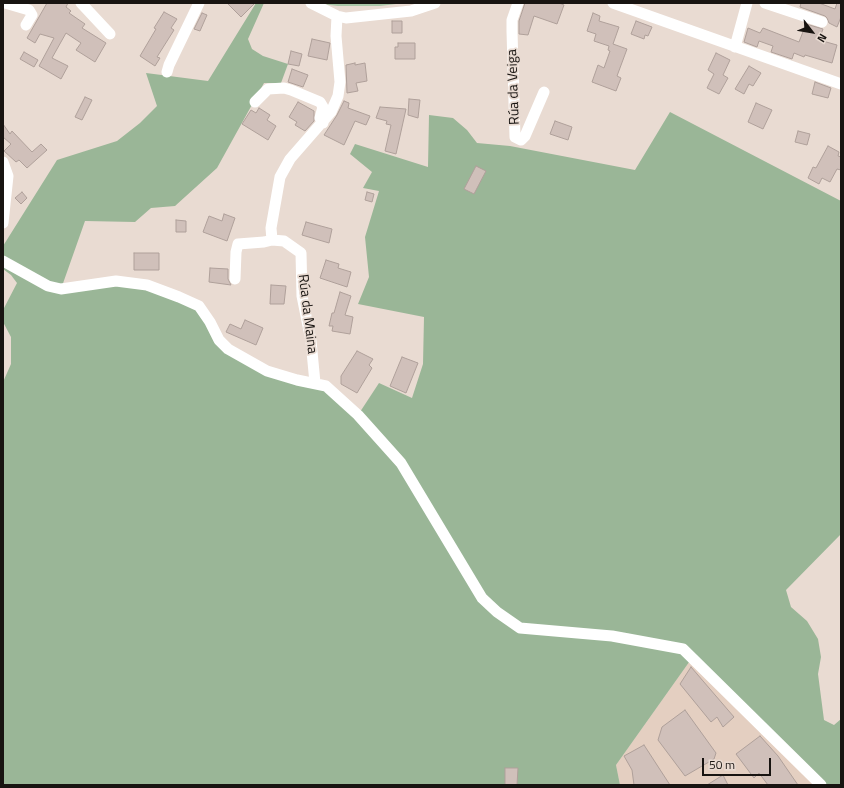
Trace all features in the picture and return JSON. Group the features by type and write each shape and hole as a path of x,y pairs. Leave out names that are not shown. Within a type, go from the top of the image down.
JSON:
{"street":[{"path":"5,3 29,10 32,15 26,25"},
{"path":"81,3 110,34"},
{"path":"167,72 199,3"},
{"path":"311,3 337,16 346,18 412,11 435,3"},
{"name":"Rúa da Veiga","path":"518,3 512,20 512,31 515,137 520,140 525,136 544,92"},
{"path":"613,3 841,84"},
{"path":"736,47 747,3"},
{"path":"765,3 822,22"},
{"path":"272,240 271,228 280,177 290,159 332,112 338,96 340,82 336,36 337,16"},
{"path":"255,102 268,89 284,88 291,90 320,102 323,107 320,118 323,123"},
{"path":"3,162 8,176 3,223"},
{"name":"Rúa da Maina","path":"235,278 236,252 238,244 272,240 284,241 301,253 302,296 311,341 315,383"},
{"path":"3,261 48,286 61,289 116,281 147,285 179,296 199,306 210,322 218,340 228,349 267,371 296,380 326,386 337,394 401,463 482,598 497,612 520,628 612,636 683,649 821,785"}],"shaded area":[{"path":"692,658 821,785 620,785 616,765"}],"green space":[{"path":"256,3 264,3 248,39 252,49 263,56 288,64 281,83 264,83 217,168 175,206 151,208 135,222 85,221 61,289 116,281 199,306 219,340 267,371 326,386 358,415 379,383 412,398 423,364 424,317 358,304 369,277 365,237 379,191 363,188 372,172 350,154 355,144 428,167 429,115 453,118 467,130 477,143 510,146 635,170 670,112 841,201 841,534 786,590 791,607 807,621 818,639 821,657 818,674 824,720 834,725 841,719 841,785 821,785 692,658 616,765 620,785 3,785 3,382 11,364 11,337 3,322 3,310 17,283 11,275 3,269 3,246 57,160 117,141 140,123 157,106 146,73 208,81"},
{"path":"314,3 404,3 380,6 338,6"}],"building":[{"path":"47,3 68,3 66,7 71,11 69,13 85,24 82,28 106,43 95,62 76,50 81,43 66,33 52,58 68,66 61,79 39,66 54,38 40,34 35,43 27,38"},
{"path":"227,3 255,3 241,17"},
{"path":"525,3 559,3 564,5 557,24 534,16 528,35 519,34 519,21"},
{"path":"801,3 819,3 835,9 837,3 841,3 841,17 837,27 829,23 825,16 800,7"},
{"path":"164,12 177,19 171,28 174,30 157,57 160,58 155,66 140,56"},
{"path":"202,13 207,15 200,31 194,29"},
{"path":"593,13 600,16 599,21 619,27 613,44 627,49 617,76 621,78 616,91 592,82 598,65 604,68 610,51 608,50 609,46 594,41 596,34 587,31"},
{"path":"392,21 402,21 402,33 392,33"},
{"path":"636,21 652,27 648,36 645,35 644,39 631,34"},
{"path":"806,24 823,29 819,40 837,45 832,63 805,55 804,57 794,53 792,59 771,52 773,46 759,41 757,47 744,42 748,28 760,33 763,28 799,42"},
{"path":"312,39 330,43 327,60 308,56"},
{"path":"398,43 415,43 415,59 395,59 395,47 398,47"},
{"path":"291,51 302,54 299,66 288,64"},
{"path":"24,52 38,60 34,67 20,59"},
{"path":"716,53 730,60 723,75 728,78 719,94 707,88 714,74 708,70"},
{"path":"355,63 355,65 365,63 367,81 356,83 358,91 347,93 346,65"},
{"path":"749,66 761,73 753,86 749,84 744,94 735,89"},
{"path":"292,69 308,75 303,87 288,82"},
{"path":"815,82 831,88 828,98 812,94"},
{"path":"85,97 92,100 82,120 75,117"},
{"path":"409,99 420,100 418,118 408,115"},
{"path":"344,101 349,103 348,108 370,116 366,125 355,121 344,145 324,135"},
{"path":"298,102 314,111 314,121 305,131 295,125 297,122 289,117"},
{"path":"756,103 772,110 763,129 748,122"},
{"path":"380,107 406,109 396,154 385,151 391,125 386,124 387,121 376,118"},
{"path":"259,108 270,115 267,120 276,126 268,140 242,124 251,110 256,113"},
{"path":"555,121 572,127 568,140 550,134"},
{"path":"3,124 10,134 12,131 32,152 41,144 47,150 27,168 19,160 16,162 4,151 11,144 3,137"},
{"path":"798,131 810,134 807,145 795,142"},
{"path":"828,146 839,152 838,156 841,157 841,170 837,169 830,182 822,178 819,184 808,178 813,167 816,168"},
{"path":"476,166 486,171 474,194 464,189"},
{"path":"22,192 27,198 21,204 15,198"},
{"path":"367,192 374,194 372,202 365,200"},
{"path":"224,214 235,218 227,241 203,232 209,216 222,221"},
{"path":"176,220 186,221 186,232 176,232"},
{"path":"306,222 332,229 329,243 302,235"},
{"path":"134,253 159,253 159,270 134,270"},
{"path":"326,260 339,264 338,268 351,272 347,287 320,278"},
{"path":"210,268 228,269 228,279 231,285 209,282"},
{"path":"271,285 286,286 284,304 270,304"},
{"path":"340,292 351,296 345,315 353,317 350,334 332,331 333,326 329,326"},
{"path":"245,320 263,328 256,345 226,332 230,324 241,329"},
{"path":"357,351 373,359 369,365 372,368 357,393 341,384 341,376"},
{"path":"402,357 418,363 406,393 390,386"},
{"path":"691,667 734,717 723,727 717,717 711,722 680,684"},
{"path":"685,710 716,753 714,759 685,776 658,740 662,727"},
{"path":"760,736 778,756 798,785 768,785 759,773 754,778 736,754"},
{"path":"644,745 670,785 634,785 632,770 624,756"},
{"path":"505,768 518,768 517,785 505,785"},
{"path":"723,775 728,785 707,785"}]}
